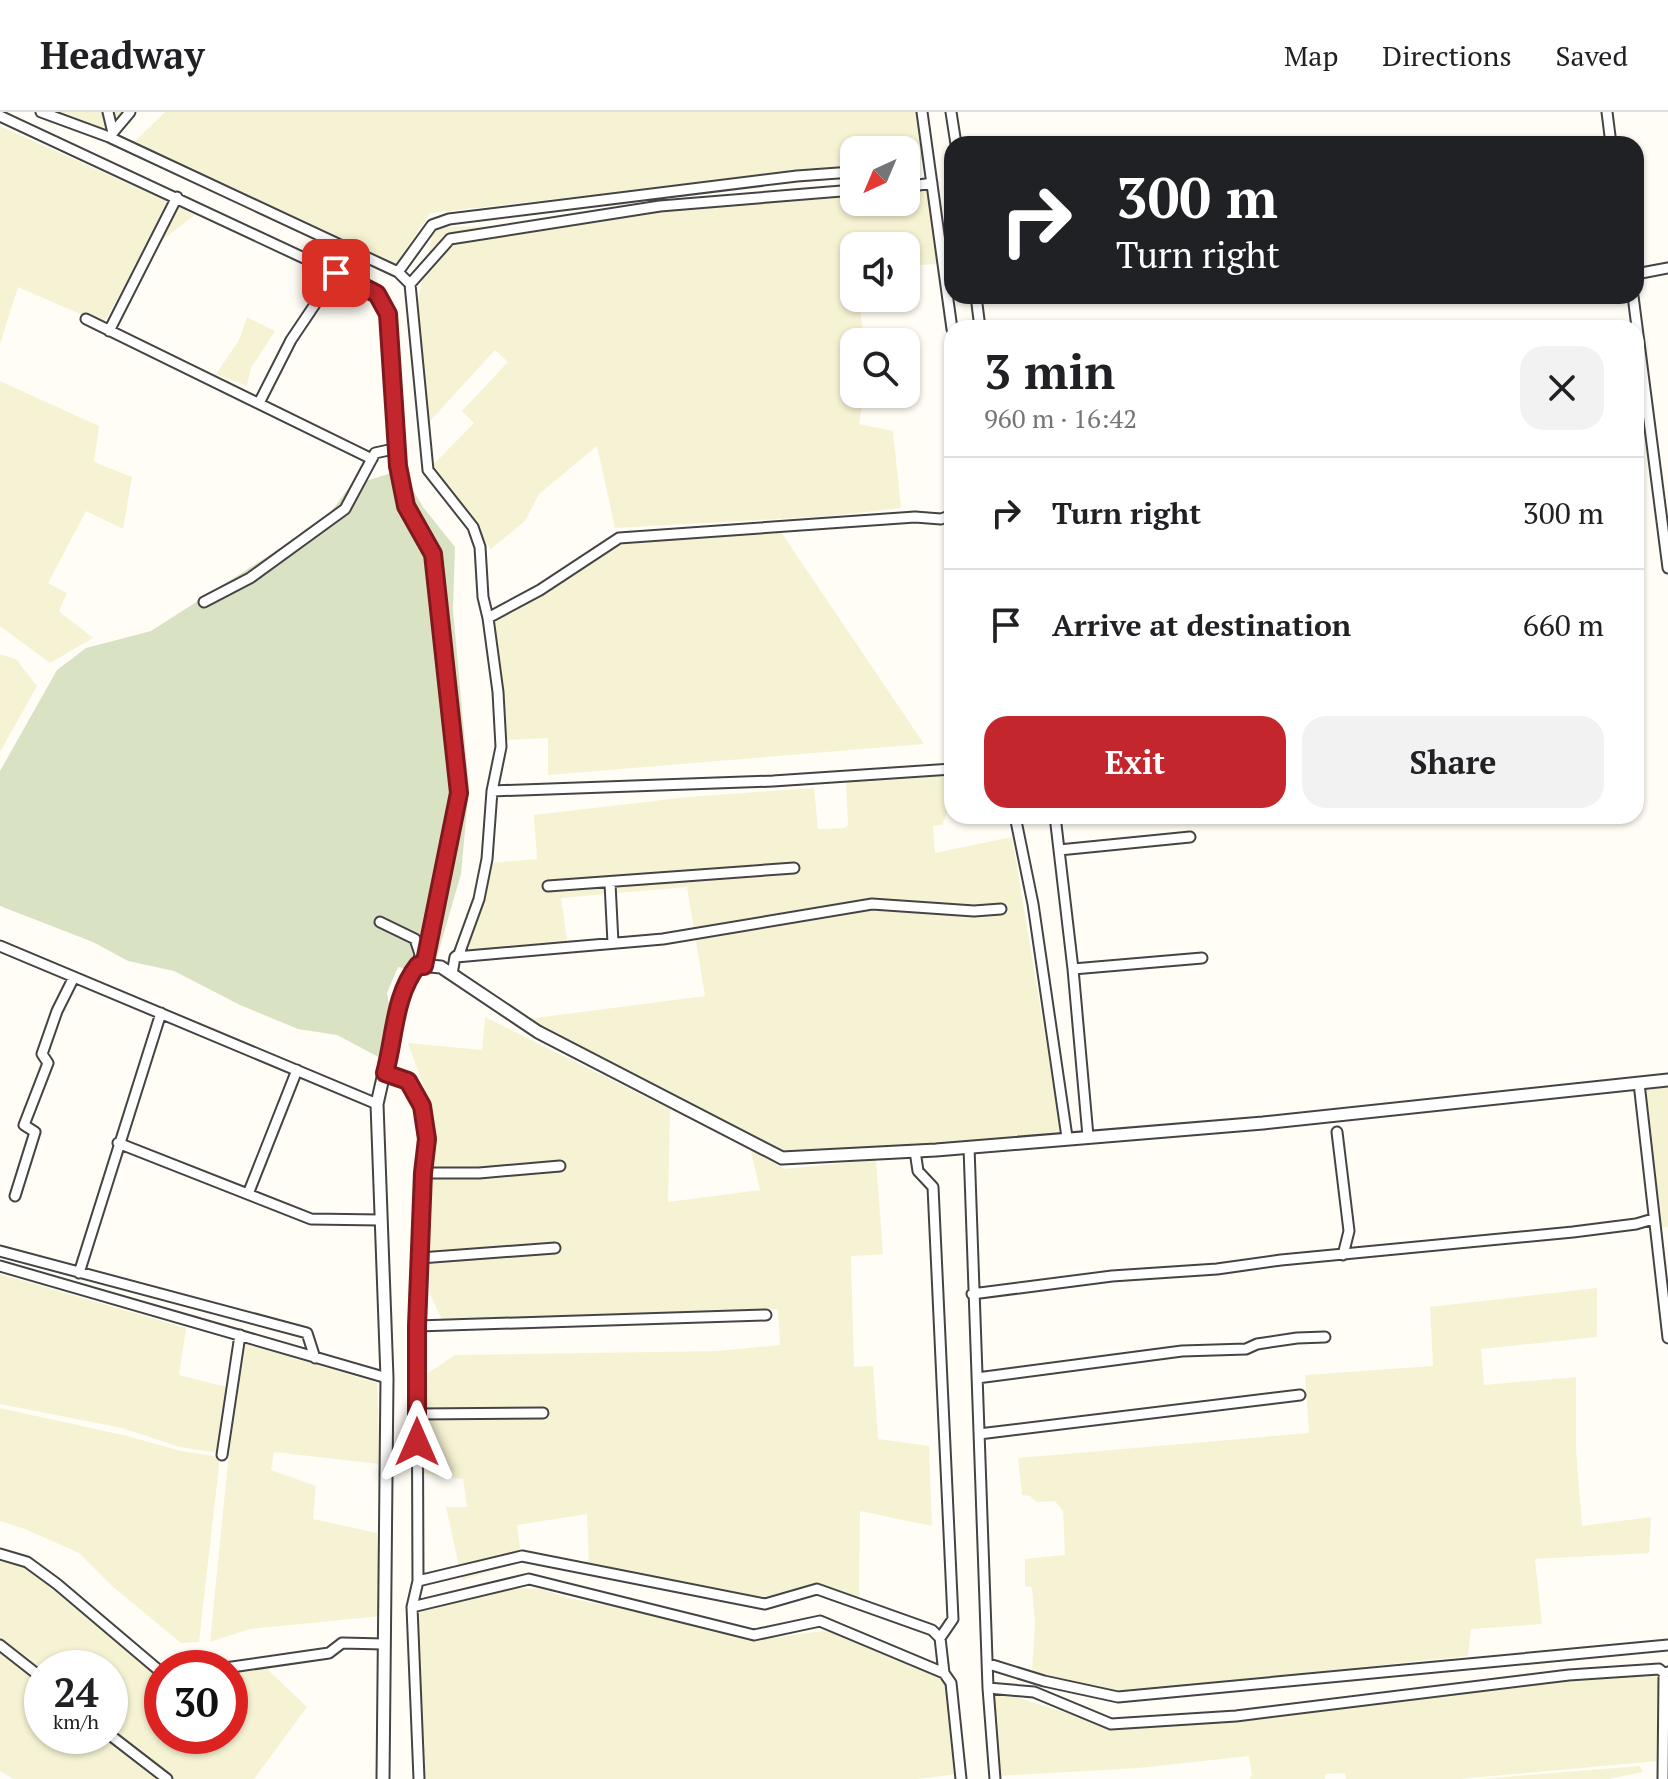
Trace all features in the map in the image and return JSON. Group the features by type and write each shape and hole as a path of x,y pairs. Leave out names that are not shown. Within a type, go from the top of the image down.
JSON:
{"street":[{"path":"41,112 111,135 398,272 410,284 428,470 473,527 480,547 483,597 498,692 501,747 492,791 488,851 479,899 459,954 455,957 452,974"},
{"path":"108,112 111,135"},
{"path":"111,135 130,112"},
{"path":"922,112 944,271"},
{"path":"951,112 955,136"},
{"path":"1607,112 1610,136"},
{"path":"0,116 336,273 377,294 388,314 398,448 406,506 433,554 459,793 421,965 408,978 402,994 377,1104 387,1378 383,1779"},
{"path":"398,272 432,225 449,219 840,173"},
{"path":"920,185 932,183"},
{"path":"410,284 450,239 660,206 840,191"},
{"path":"109,331 177,197"},
{"path":"1644,272 1668,268"},
{"path":"259,403 291,340 336,273"},
{"path":"86,319 372,459"},
{"path":"1644,368 1663,491 1668,562"},
{"path":"204,602 250,578 345,509 375,453 398,448"},
{"path":"488,618 540,590 619,538 915,517 944,518"},
{"path":"492,791 773,781 944,770"},
{"path":"1017,824 1033,904 1067,1137"},
{"path":"1056,824 1088,1136"},
{"path":"1059,850 1190,837"},
{"path":"548,886 794,868"},
{"path":"610,883 613,943"},
{"path":"455,957 663,939 872,904 974,911 1001,909"},
{"path":"380,922 415,939 421,965"},
{"path":"0,946 377,1104"},
{"path":"1073,969 1202,958"},
{"path":"421,965 441,967 538,1032 782,1158 915,1151 1263,1123 1668,1080"},
{"path":"15,1196 35,1132 24,1125 48,1063 42,1054 57,1011 74,977"},
{"path":"79,1273 161,1013"},
{"path":"248,1194 297,1070"},
{"path":"385,1073 408,1081 422,1106 427,1139 417,1326 418,1581 412,1607 419,1779"},
{"path":"1639,1083 1668,1338"},
{"path":"1337,1132 1349,1231 1343,1255"},
{"path":"118,1143 311,1219 380,1220"},
{"path":"969,1147 988,1688 995,1779"},
{"path":"915,1151 918,1171 933,1187 934,1202 953,1619 940,1638"},
{"path":"423,1173 479,1173 560,1166"},
{"path":"972,1294 1112,1276 1217,1269 1573,1232 1653,1219"},
{"path":"420,1258 555,1248"},
{"path":"0,1251 307,1333 315,1358"},
{"path":"0,1266 387,1378"},
{"path":"417,1326 766,1315"},
{"path":"222,1455 240,1335"},
{"path":"977,1378 1182,1351 1246,1349 1257,1344 1325,1337"},
{"path":"979,1434 1300,1395"},
{"path":"417,1414 543,1413"},
{"path":"0,1554 27,1562 144,1658"},
{"path":"418,1581 522,1556 765,1604 817,1589 932,1630 940,1638 944,1673 951,1683 961,1779"},
{"path":"412,1607 529,1579 754,1635 820,1621 944,1673"},
{"path":"248,1665 329,1653 342,1643 384,1644"},
{"path":"0,1645 24,1664"},
{"path":"989,1664 1044,1681 1118,1697 1668,1645"},
{"path":"988,1688 1034,1692 1111,1724 1236,1716 1569,1675 1659,1669 1666,1672 1663,1779"},
{"path":"128,1749 167,1779"}],"shaded area":[{"path":"49,112 123,112 99,135"},
{"path":"165,112 923,112 930,159 920,160 920,136 840,136 840,168 430,213 394,268 128,148"},
{"path":"0,126 196,214 142,256 103,324 18,287 0,344"},
{"path":"930,188 937,264 920,265 920,232 840,232 840,312 860,312 863,328 840,328 840,408 862,408 859,424 893,431 901,508 830,516 615,528 597,446 539,494 525,521 491,549 428,470 474,423 462,411 508,362 495,350 429,422 416,310 434,227 553,226 661,207 840,197 840,216 920,216 920,189"},
{"path":"247,317 275,331 251,368 247,386 216,374 239,340"},
{"path":"0,381 99,426 94,462 132,477 123,529 86,511 48,583 67,593 59,611 93,638 50,663 0,626"},
{"path":"781,532 924,744 548,775 548,738 507,740 494,623 620,540"},
{"path":"0,654 16,659 37,686 0,752"},
{"path":"944,774 944,820 942,825 933,826 935,853 1012,837 1061,1131 950,1145 794,1156 528,1019 705,996 687,887 561,898 568,947 467,956 472,930 485,898 489,863 537,859 534,815 688,797 814,788 818,829 845,828 848,825 846,782"},
{"path":"485,1017 670,1109 668,1202 760,1190 750,1148 784,1169 876,1160 883,1254 851,1256 854,1367 873,1366 878,1439 929,1446 932,1526 860,1511 859,1600 819,1585 752,1599 589,1572 587,1514 517,1525 522,1562 462,1580 446,1507 467,1507 463,1479 421,1473 428,1373 455,1355 718,1351 780,1345 778,1309 442,1320 430,1294 429,1198 433,1134 429,1101 408,1043 482,1050"},
{"path":"1668,1087 1668,1227 1659,1228 1646,1089"},
{"path":"0,1274 186,1328 179,1375 226,1387 218,1453 180,1447 122,1428 0,1404"},
{"path":"1597,1288 1597,1337 1481,1349 1484,1385 1576,1377 1576,1448 1582,1526 1651,1517 1649,1553 1535,1559 1542,1624 1471,1629 1468,1656 1119,1692 1032,1672 1035,1622 1032,1587 1025,1586 1025,1559 1065,1555 1063,1511 1055,1501 1037,1502 1030,1496 1022,1495 1018,1458 1309,1433 1305,1375 1433,1366 1430,1307"},
{"path":"240,1342 377,1383 380,1464 274,1452 271,1470 316,1486 313,1519 377,1533 382,1616 250,1629 210,1642"},
{"path":"0,1408 181,1451 220,1457 199,1642 181,1643 112,1586 79,1553 0,1521"},
{"path":"0,1554 27,1562 144,1658 144,1754 248,1754 248,1670 267,1669 307,1707 254,1779 169,1779 128,1746 128,1650 24,1650 24,1660 0,1640"},
{"path":"494,1587 541,1589 568,1598 643,1612 713,1632 755,1640 831,1630 932,1670 946,1683 957,1774 918,1779 420,1779 414,1607"},
{"path":"0,1645 24,1664 24,1754 126,1754 157,1779 13,1779 0,1771"},
{"path":"1657,1673 1658,1761 1460,1779 1346,1779 1345,1773 1325,1774 1325,1779 1249,1779 1252,1775 1249,1756 1138,1768 998,1776 992,1695 1016,1697 1111,1727"},
{"path":"1640,1766 1643,1772 1609,1779 1478,1779"}],"green space":[{"path":"401,470 423,507 455,547 453,610 469,787 461,874 432,974 398,967 387,993 394,1032 388,1062 337,1035 298,1029 240,1005 174,971 128,961 93,942 0,906 0,771 57,670 86,648 151,631 326,519 350,486"}],"route":[{"path":"336,273 377,294 388,314 398,466 406,506 433,554 459,793 424,966 418,965 408,978 402,994 385,1073 408,1081 422,1106 427,1139 417,1326 417,1442"}]}
